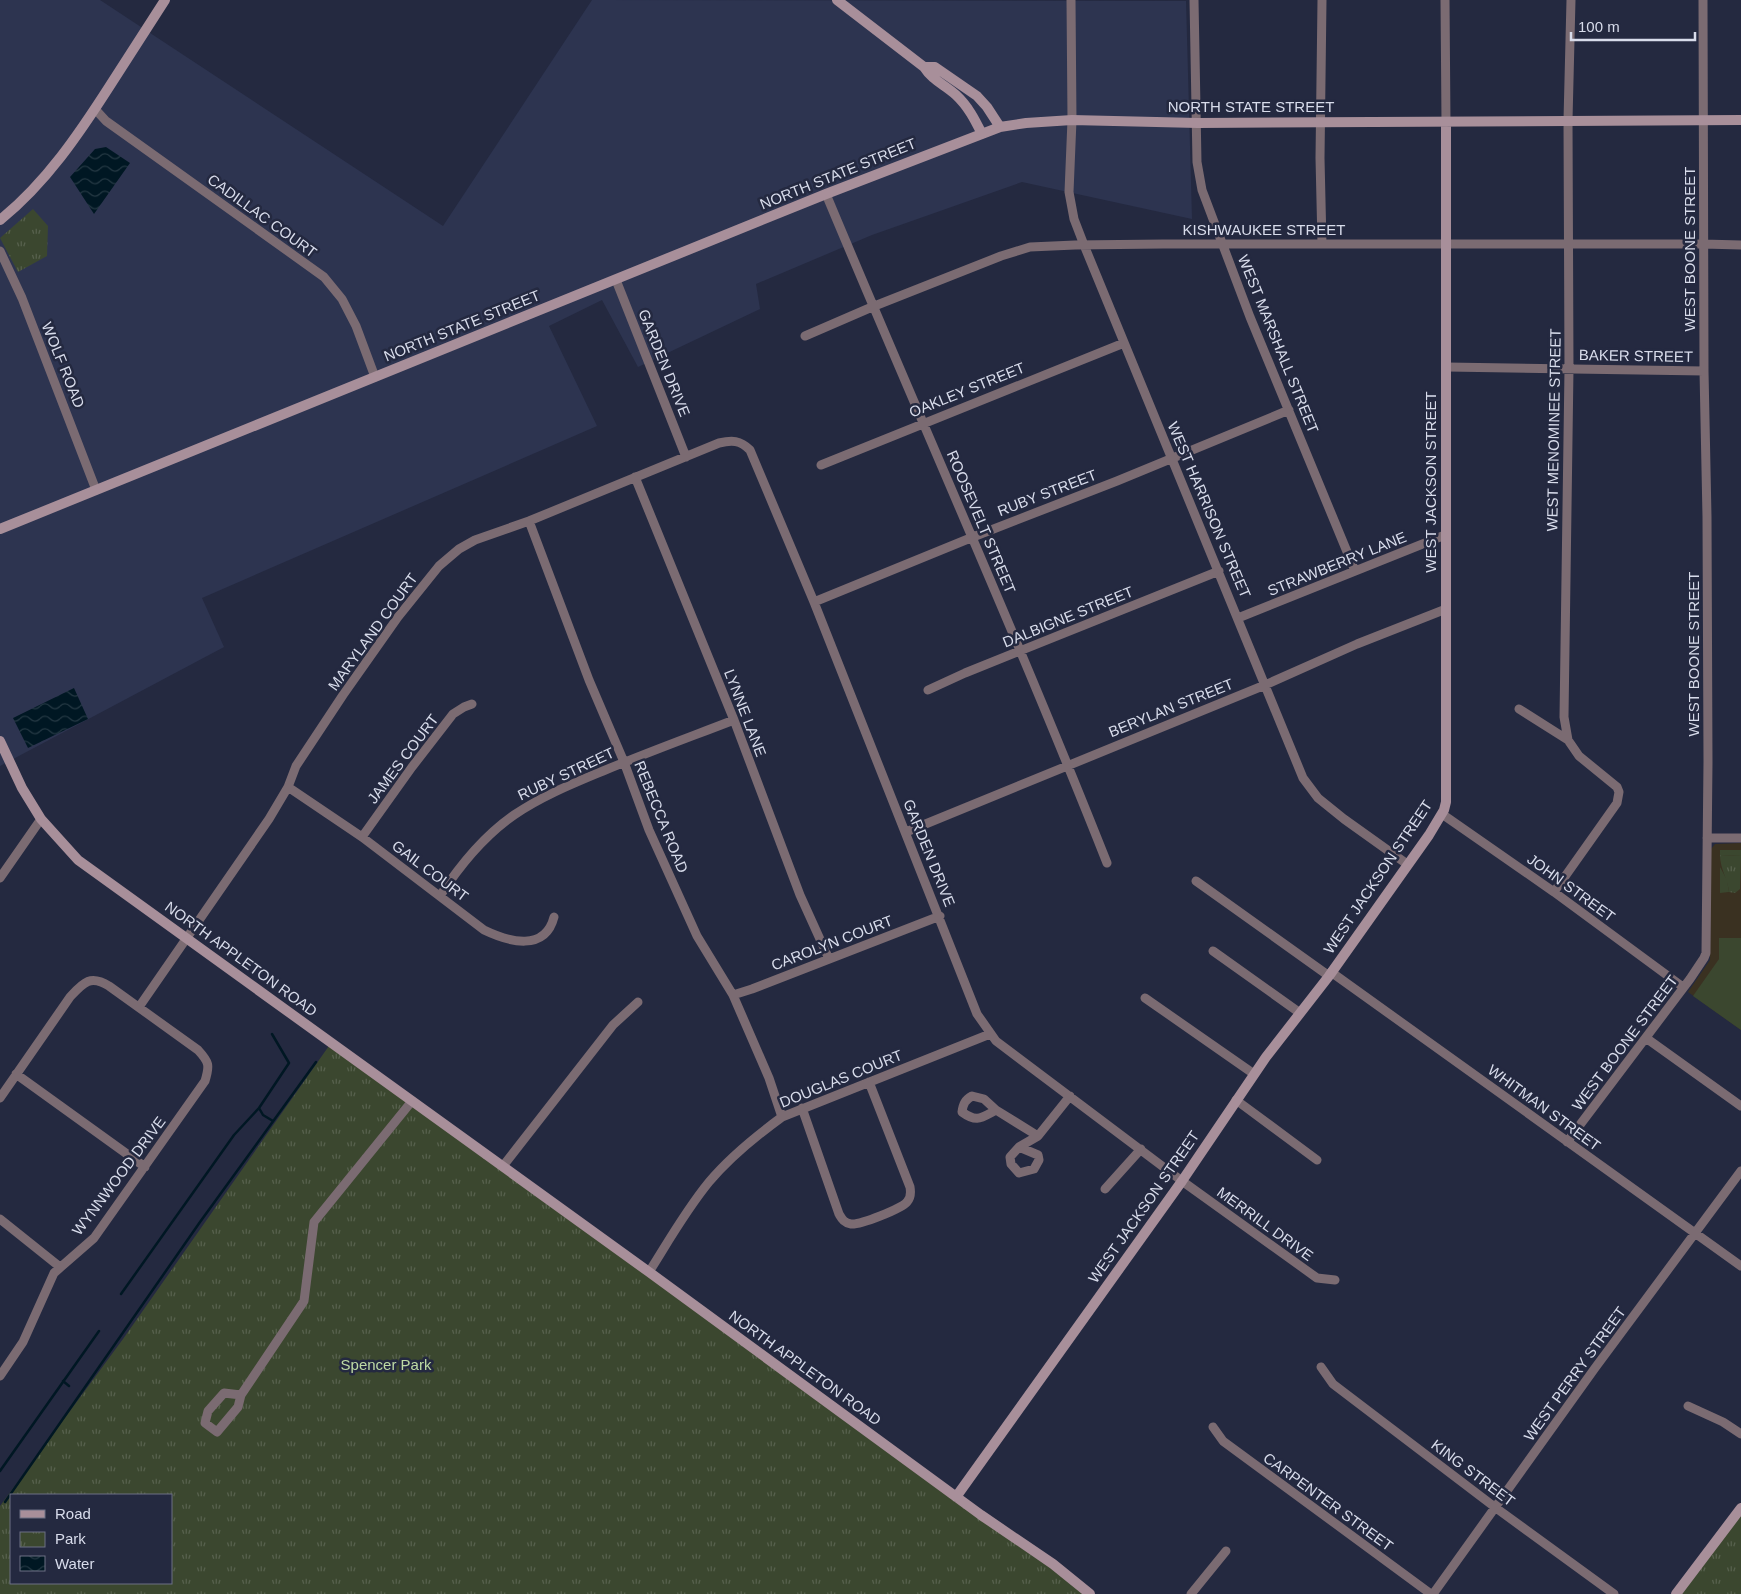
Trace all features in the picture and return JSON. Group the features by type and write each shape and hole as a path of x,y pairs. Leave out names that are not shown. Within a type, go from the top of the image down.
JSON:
{"main road":[{"path":"0,220 38,186 62,156 95,109 165,0"},
{"path":"837,0 924,67 930,77 955,94 963,103 982,134"},
{"path":"924,67 935,67 977,96 987,107 1000,128"},
{"name":"NORTH STATE STREET","path":"0,529 826,194 1000,128 1026,123 1072,120 1198,123 1741,120"},
{"name":"WEST JACKSON STREET","path":"956,1497 1182,1181 1254,1074 1330,974 1442,814 1446,802 1446,122"},
{"name":"NORTH APPLETON ROAD","path":"0,742 22,788 41,819 78,860 503,1166 956,1497 1058,1568 1090,1594"},
{"path":"1676,1594 1741,1508"}],"street":[{"name":"WEST HARRISON STREET","path":"1071,0 1072,120 1069,192 1072,211 1084,244 1303,778 1318,798 1407,864"},
{"name":"WEST MARSHALL STREET","path":"1194,0 1198,123 1197,162 1202,190 1250,318 1355,571"},
{"path":"1322,0 1322,121 1320,158 1322,244"},
{"path":"1445,0 1446,122"},
{"name":"WEST MENOMINEE STREET","path":"1568,740 1564,717 1569,368 1568,120 1571,0"},
{"name":"WEST BOONE STREET","path":"1567,1142 1702,962 1706,953 1708,681 1703,244 1703,0"},
{"name":"CADILLAC COURT","path":"95,109 106,121 324,277 342,300 356,326 375,377"},
{"name":"ROOSEVELT STREET","path":"826,194 872,307 1068,765 1107,863"},
{"name":"KISHWAUKEE STREET","path":"805,336 872,307 1001,256 1030,247 1084,244 1703,244 1741,246"},
{"name":"WOLF ROAD","path":"0,251 22,298 96,490"},
{"name":"GARDEN DRIVE","path":"616,280 686,457"},
{"name":"OAKLEY STREET","path":"821,464 1124,343"},
{"name":"BAKER STREET","path":"1447,367 1478,369 1569,368 1704,371"},
{"name":"RUBY STREET","path":"814,602 1289,410"},
{"name":"MARYLAND COURT","path":"139,1007 243,858 288,787 296,766 343,695 398,617 439,566 459,549 475,540 529,521 728,441 744,444 750,450 753,458"},
{"name":"GARDEN DRIVE","path":"753,458 814,602 940,916 977,1014 990,1034 1004,1047 1182,1181"},
{"name":"LYNNE LANE","path":"635,478 734,720 800,895 830,959"},
{"name":"REBECCA ROAD","path":"529,521 589,680 624,762 649,830 697,936 733,995 769,1078 782,1117"},
{"name":"STRAWBERRY LANE","path":"1238,618 1445,535"},
{"name":"DALBIGNE STREET","path":"928,690 1219,571"},
{"name":"BERYLAN STREET","path":"906,832 1446,609"},
{"name":"JAMES COURT","path":"362,837 453,714 472,704"},
{"path":"1519,709 1568,740 1579,756 1617,787 1619,792 1617,804 1554,892"},
{"name":"RUBY STREET","path":"440,896 469,856 489,836 513,816 539,799 624,762 734,720"},
{"name":"GAIL COURT","path":"288,787 362,837 484,930 511,940 536,940 546,934 554,917"},
{"name":"JOHN STREET","path":"1442,814 1554,892 1683,987"},
{"path":"0,878 41,819"},
{"path":"1707,838 1741,838"},
{"name":"WHITMAN STREET","path":"1196,881 1741,1266"},
{"name":"CAROLYN COURT","path":"733,995 940,916"},
{"path":"1213,951 1300,1013"},
{"path":"0,1098 81,984 90,980 104,982 139,1007"},
{"path":"1145,998 1254,1074"},
{"path":"503,1166 613,1025 638,1002"},
{"name":"WYNNWOOD DRIVE","path":"0,1376 23,1342 50,1281 60,1267 94,1238 205,1081 208,1065 198,1050 139,1007"},
{"name":"DOUGLAS COURT","path":"649,1272 710,1181 754,1138 782,1117 990,1034"},
{"path":"1646,1038 1741,1106"},
{"path":"16,1074 146,1166"},
{"path":"802,1108 838,1214 842,1220 849,1224 856,1224 882,1215 905,1205 911,1194 910,1187 869,1082"},
{"path":"1019,1147 1038,1136 1070,1096"},
{"path":"241,1395 224,1393 208,1411 204,1423 217,1432 238,1407 241,1395 304,1301 314,1222 412,1100"},
{"path":"1236,1100 1317,1160"},
{"path":"996,1110 1038,1136"},
{"path":"1105,1189 1141,1149"},
{"name":"WEST PERRY STREET","path":"1432,1594 1496,1508 1595,1368 1741,1171"},
{"name":"MERRILL DRIVE","path":"1182,1181 1317,1278 1335,1280"},
{"path":"0,1219 60,1267"},
{"name":"KING STREET","path":"1321,1367 1333,1384 1496,1508 1614,1594"},
{"path":"1688,1406 1723,1422 1741,1434"},
{"name":"CARPENTER STREET","path":"1213,1427 1222,1441 1432,1594"},
{"path":"1191,1594 1226,1551"}],"shaded area":[{"path":"0,0 100,0 443,226 592,0 1186,1 1192,219 1022,182 872,235 756,284 760,309 638,367 602,300 549,326 597,426 202,598 224,647 0,766"},
{"path":"1741,843 1741,1030 1688,992 1710,960 1711,849 1715,844"}],"green space":[{"path":"33,209 48,226 47,256 18,272 0,238"},
{"path":"1720,850 1741,850 1741,856 1720,855"},
{"path":"1720,855 1741,856 1740,889 1735,893 1729,892"},
{"path":"1720,867 1727,880 1729,892 1720,893"},
{"path":"1719,938 1741,938 1741,1030 1693,996 1719,959"},
{"name":"Spencer Park","path":"331,1043 1090,1594 0,1594 0,1506 123,1339"},
{"path":"1741,1508 1741,1594 1676,1594"}],"water":[{"path":"106,147 130,163 94,214 70,177 95,149"},
{"path":"74,688 88,719 28,748 13,718"}],"waterway":[{"path":"121,1294 234,1135 259,1108 289,1063 272,1034"},
{"path":"11,1494 200,1222 316,1062"},
{"path":"259,1108 263,1115 273,1121"},
{"path":"0,1471 99,1331"},
{"path":"63,1381 69,1386"},
{"path":"5,1502 10,1495"}]}
